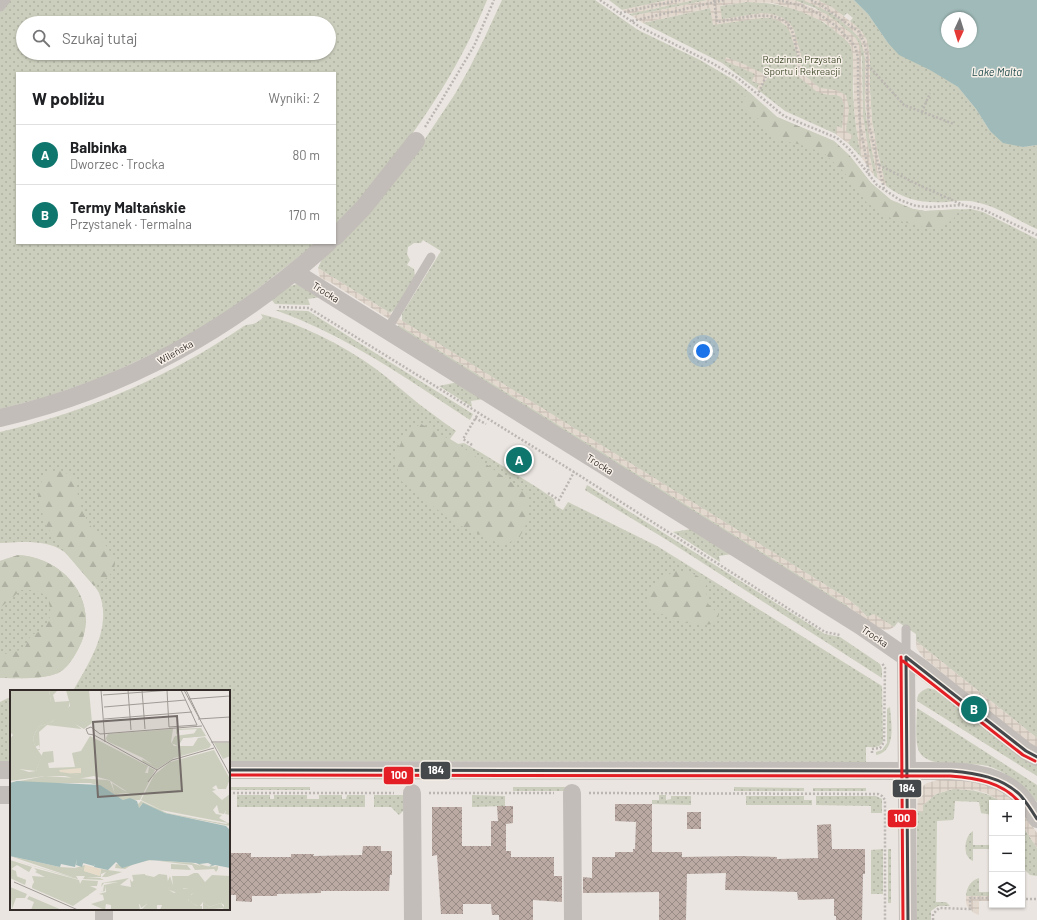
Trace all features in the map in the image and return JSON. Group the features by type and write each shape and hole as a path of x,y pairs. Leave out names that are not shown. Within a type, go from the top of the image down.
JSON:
{"street":[{"path":"336,236 364,207 416,141"},
{"name":"Wileńska","path":"0,418 28,411 102,386 161,360 249,307 327,244"},
{"name":"Trocka","path":"294,272 860,626 906,657 1026,751 1037,757"},
{"path":"906,657 908,920"},
{"path":"230,770 907,771 967,773 988,777 1014,790 1024,800 1037,819"},
{"path":"412,793 414,920"},
{"path":"572,793 573,920"},
{"path":"0,794 10,795"}],"lane":[{"path":"0,7 6,0"},
{"path":"387,330 431,257"},
{"path":"906,629 906,657"},
{"path":"411,771 412,793"},
{"path":"572,771 572,793"}],"path":[{"path":"416,141 474,46 494,0"},
{"path":"600,0 619,14 660,37 712,63 739,79 784,116 841,141 850,150 869,175 884,190 900,200 916,206 931,207 964,205 982,208 1037,235"},
{"path":"619,14 680,0"},
{"path":"632,21 714,1 724,0"},
{"path":"778,0 802,6 819,14 836,26 855,46 858,58 860,125 869,175"},
{"path":"811,0 821,5 858,32 865,44 869,125 884,190"},
{"path":"714,1 717,22 771,16 788,24 792,30 800,63 798,74 767,74 758,94"},
{"path":"867,64 904,105 954,124"},
{"path":"922,112 930,93"},
{"path":"878,165 964,205"},
{"path":"274,307 309,308 478,414 574,472 825,632 840,635 845,638"},
{"path":"472,445 463,439 478,414"},
{"path":"475,418 486,424"},
{"path":"548,493 559,500 574,472"},
{"path":"872,758 872,749 880,748 884,742 885,668 881,662"},
{"path":"230,793 872,792 881,795 885,800 885,920"},
{"path":"933,920 933,914 939,908 970,909 970,898 989,898"},
{"path":"1025,899 1037,899"}],"green space":[{"path":"0,0 487,0 467,44 430,108 381,175 336,226 336,72 16,72 16,244 315,244 239,303 186,338 103,377 46,397 0,409"},
{"path":"502,0 595,0 638,30 700,60 734,80 777,117 834,141 850,156 871,183 891,200 913,209 925,211 971,209 983,212 1037,239 1037,738 916,641 916,634 898,622 894,627 874,615 867,617 848,599 402,321 402,314 441,251 423,240 421,243 414,243 408,247 407,254 410,260 407,265 414,269 415,276 396,309 390,313 318,268 322,259 421,145 455,94 484,39"},
{"path":"609,0 668,0 622,10"},
{"path":"694,0 708,0 632,16 629,14"},
{"path":"794,0 810,2 827,11 845,23 862,43 865,57 866,113 870,142 878,179 874,176 863,117 862,57 836,21 815,8"},
{"path":"818,0 854,0 868,14 888,43 958,87 976,109 990,131 1023,147 1037,145 1037,229 999,210 983,204 968,201 938,202 915,200 901,195 886,186 872,121 869,49 862,32 850,21 853,18 847,13 844,16"},
{"name":"Rodzinna Przystań Sportu i Rekreacji","path":"746,2 759,2 796,9 829,26 849,43 853,57 854,69 854,109 862,158 848,143 836,134 785,111 722,63 643,23 715,7"},
{"path":"749,92 777,117 834,141 850,156 871,183 891,200 913,209 925,211 959,209 953,220 939,227 923,227 892,219 867,203 844,172 824,153 798,144 775,139 765,131 759,119 744,112 743,101"},
{"path":"297,284 321,297 308,299 310,305 275,304 271,299 288,287"},
{"path":"275,310 308,311 473,414 470,420 376,359 327,332"},
{"path":"261,314 291,323 321,336 349,351 387,377 419,404 456,431 450,439 458,444 464,443 538,488 554,499 556,506 563,510 568,502 657,546 882,686 882,743 876,747 866,747 866,762 230,761 230,690 74,690 86,669 97,644 101,632 103,606 99,593 93,584 71,558 63,551 56,547 41,543 0,543 0,432 65,414 127,390 187,361 244,326 253,324 263,318"},
{"path":"399,325 845,604 855,612 397,328"},
{"path":"458,382 484,399 471,401 472,407 439,386"},
{"path":"421,424 458,444 529,495 529,519 518,540 502,545 453,522 400,480 395,456 406,432"},
{"path":"58,469 75,478 82,510 90,525 108,548 114,559 115,564 112,571 107,577 94,586 64,551 45,524 38,496 43,476"},
{"path":"587,485 825,634 840,637 880,664 882,669 882,678 667,540 585,490"},
{"path":"692,529 732,554 719,556 720,562 673,532"},
{"path":"18,555 36,558 52,565 66,575 76,588 83,603 86,619 84,636 76,653 64,669 58,673 44,677 0,678 0,561"},
{"path":"18,555 36,558 52,565 66,575 76,588 83,603 86,619 84,636 76,653 64,669 58,673 44,677 0,677 0,653 5,654 24,649 31,635 44,630 51,615 48,597 36,590 21,590 0,608 0,561"},
{"path":"676,570 695,575 705,583 708,588 706,597 707,601 719,614 717,623 699,625 690,624 673,619 649,608 647,596 657,582"},
{"path":"928,688 936,690 1037,766 1037,776 917,701 920,693"},
{"path":"10,698 10,761 0,761 0,702"},
{"path":"890,707 892,728 890,742 883,752 876,755 876,752 882,750 887,743 887,709"},
{"path":"917,708 1037,785 1037,802 1009,776 996,769 980,765 933,762 926,758 920,753 917,744"},
{"path":"230,787 310,787 310,790 230,790"},
{"path":"513,787 567,787 567,791 513,791"},
{"path":"734,787 804,788 804,791 734,791"},
{"path":"813,788 866,788 866,791 813,791"},
{"path":"953,789 967,790 992,796 999,800 989,800 989,814 981,813 979,802 955,801 953,820 937,821 936,902 946,902 950,906 938,906 931,911 931,920 917,920 917,812 922,812 923,805 936,794"},
{"path":"237,795 270,795 270,799 274,799 274,795 307,795 307,799 319,799 319,795 342,795 342,799 346,799 347,795 365,795 365,807 237,807"},
{"path":"374,795 404,795 408,806 399,815 391,807 374,807"},
{"path":"472,795 505,796 505,806 472,807"},
{"path":"659,795 666,795 666,800 671,799 671,796 691,796 691,805 652,804 652,800 659,800"},
{"path":"746,796 804,796 804,800 812,800 812,805 746,805"},
{"path":"816,796 876,796 882,799 882,813 871,813 871,806 816,805"},
{"path":"1025,830 1037,848 1037,876 1030,875 1025,870"},
{"path":"973,831 973,845 989,845 989,849 973,849 973,861 969,859 966,851 966,842"},
{"path":"883,849 883,894 871,894 871,850"},
{"path":"888,849 891,849 891,903 888,903"},
{"path":"979,878 979,892 989,892 989,896 966,896 967,890 973,881"}],"shaded area":[{"path":"668,0 694,0 629,14 622,10"},
{"path":"708,0 794,0 826,14 854,36 859,43 861,50 863,117 874,176 862,158 858,141 854,108 853,57 851,46 824,22 797,10 773,3 746,2 720,6 722,19 762,13 781,17 789,22 794,30 801,54 802,73 820,88 836,90 846,95 849,109 846,131 853,136 848,143 836,134 837,126 842,128 844,105 841,97 817,92 799,77 794,75 769,76 759,90 757,89 759,84 752,81 755,74 725,61 726,57 764,74 770,71 796,70 798,59 790,32 786,26 779,21 771,18 763,18 713,25 710,8 643,23 632,16"},
{"path":"803,0 818,0 832,7 855,25 867,40 870,57 872,121 886,186 878,179 868,132 865,102 865,57 861,41 856,34 838,18"},
{"path":"318,268 848,599 867,617 874,614 894,627 888,630 878,629 845,604 330,282 320,278"},
{"path":"916,641 1037,738 1037,748 1027,742 923,657 917,649"},
{"path":"938,780 980,782 1005,793 1013,800 999,800 986,793 975,790 953,789 936,794 923,805 923,812 917,812 918,796 923,786 927,783"},
{"path":"1025,815 1037,833 1037,848 1025,830"},
{"path":"966,896 989,896 989,901 979,901 979,915 974,913 967,906"}],"water":[{"name":"Lake Malta","path":"854,0 1037,0 1037,145 1023,147 1003,143 990,131 976,109 958,87 930,70 899,55 888,43 868,14"}],"building":[{"path":"615,804 652,804 652,852 682,852 682,857 741,856 777,857 777,859 818,858 817,825 831,824 832,849 865,849 862,920 836,920 836,916 834,916 834,899 798,900 797,892 725,890 726,873 687,874 686,920 659,920 659,892 583,893 583,877 592,878 592,857 615,857 615,852 633,852 633,849 635,849 636,822 615,821"},
{"path":"497,806 513,806 513,823 506,824 506,851 511,851 511,857 554,857 554,876 562,876 562,902 533,900 533,920 499,920 499,915 492,915 491,904 463,904 463,914 441,914 437,855 432,856 432,807 462,807 462,846 491,846 491,821 498,821"},
{"path":"687,812 701,812 701,829 687,829"},
{"path":"363,846 381,846 381,851 392,851 392,875 390,875 389,891 321,891 321,893 252,896 252,902 236,901 236,895 230,895 230,853 251,853 251,857 291,857 291,854 314,854 313,856 362,855"}],"transit line":[{"name":"100","path":"901,657 903,920"},
{"name":"184","path":"906,657 908,920"},
{"name":"184","path":"906,657 1026,751 1037,757"},
{"name":"100","path":"903,661 1023,755 1035,761"},
{"name":"184","path":"230,770 951,771 988,777 1006,784 1021,796 1037,819"},
{"name":"100","path":"230,775 950,776 988,782 1006,790 1017,800"}],"place":[{"name":"Balbinka","path":"519,460"},
{"name":"Termy Maltańskie","path":"974,709"}]}
